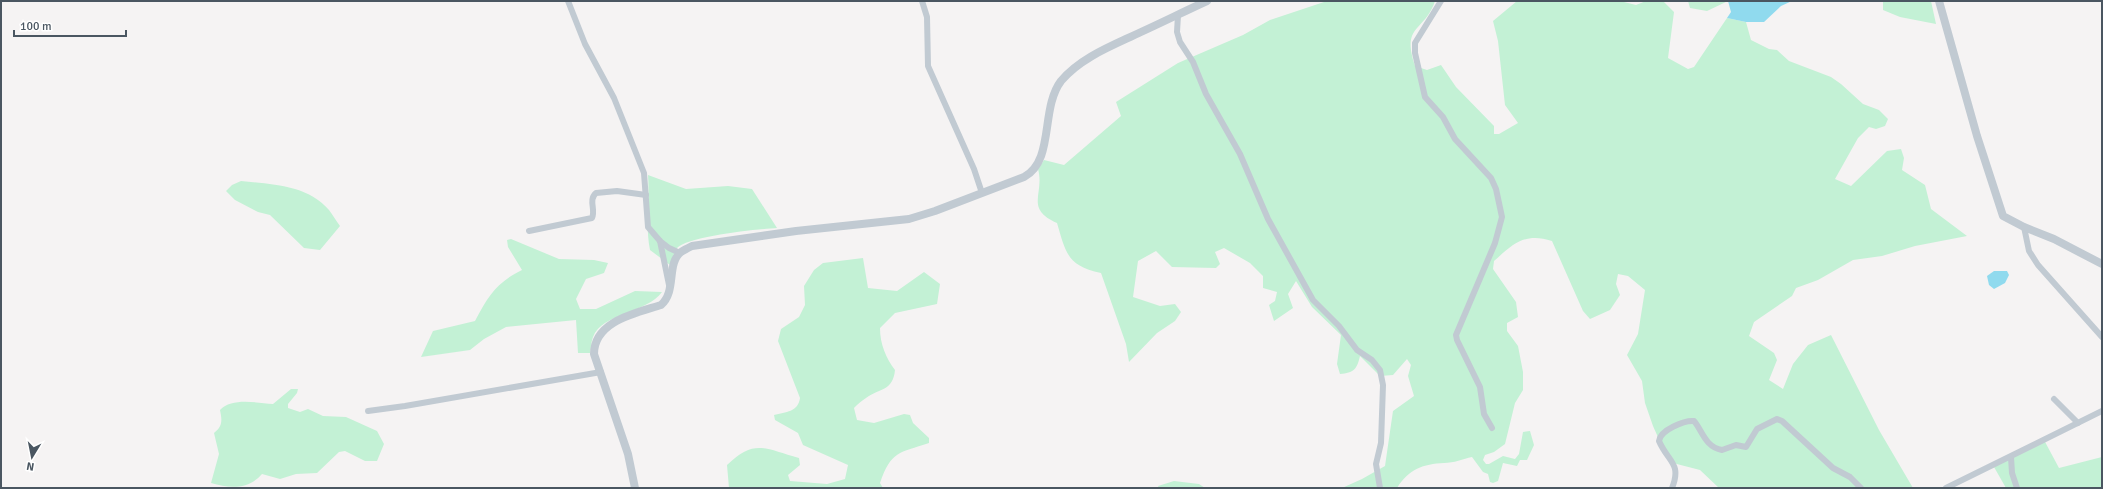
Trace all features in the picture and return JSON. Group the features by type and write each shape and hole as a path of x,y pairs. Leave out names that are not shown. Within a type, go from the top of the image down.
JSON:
{"street":[{"path":"568,1 585,44 614,98 644,173 648,227 660,241 669,248 680,253"},
{"path":"922,1 927,17 928,66 974,169 982,193"},
{"path":"635,488 628,454 594,354 594,348 599,334 611,324 628,316 661,305 668,298 674,264 680,253 692,246 796,231 909,218 935,211 1024,177 1037,165 1042,155 1048,111 1052,97 1060,83 1072,70 1093,56 1208,1"},
{"path":"1442,1 1415,43 1422,90 1425,98 1443,117 1455,139 1494,183 1502,217 1495,243 1456,334 1457,340 1480,387 1484,414 1492,428"},
{"path":"1938,1 1976,136 2003,216 2024,227 2054,239 2102,264"},
{"path":"1178,15 1176,28 1180,42 1193,62 1206,94 1236,147 1268,219 1313,300 1339,326 1357,350 1372,360 1380,370 1383,390 1381,443 1376,464 1380,488"},
{"path":"529,231 592,218 592,199 596,193 617,191 646,195"},
{"path":"2024,227 2029,251 2038,265 2102,337"},
{"path":"660,241 670,291"},
{"path":"368,411 601,372"},
{"path":"2054,399 2078,424"},
{"path":"1946,488 2012,457 2102,411"},
{"path":"1672,488 1676,478 1676,470 1660,441 1663,431 1694,421 1700,434 1715,448 1722,450 1736,445 1746,447 1756,429 1777,420 1782,421 1833,468 1850,477 1861,488"},
{"path":"2012,457 2012,473 2017,488"}],"green space":[{"path":"1327,1 1435,1 1425,19 1412,35 1411,52 1415,66 1427,70 1441,65 1456,87 1494,126 1494,134 1499,134 1518,123 1505,105 1498,41 1493,21 1517,1 1620,1 1636,5 1646,1 1663,1 1674,12 1668,58 1688,69 1694,67 1727,18 1746,22 1751,40 1769,49 1777,50 1789,61 1831,77 1863,104 1879,110 1888,119 1885,126 1876,129 1869,127 1858,138 1835,179 1851,186 1887,151 1901,149 1904,158 1902,170 1925,185 1931,209 1967,236 1915,246 1882,256 1853,260 1818,280 1796,288 1792,296 1754,322 1749,336 1774,353 1777,360 1769,380 1783,389 1793,364 1808,345 1831,335 1879,430 1913,488 1719,488 1700,470 1669,462 1653,426 1645,403 1642,381 1627,355 1638,334 1645,290 1628,276 1618,274 1616,284 1620,295 1610,310 1590,319 1583,311 1552,241 1543,239 1534,238 1520,241 1507,249 1494,261 1493,269 1516,302 1518,317 1507,323 1507,331 1518,346 1523,372 1523,390 1515,403 1505,444 1494,452 1485,455 1483,460 1486,464 1489,464 1503,456 1515,459 1519,454 1523,432 1530,431 1534,445 1527,460 1520,460 1517,466 1503,463 1498,481 1493,483 1490,482 1488,474 1483,472 1472,457 1423,466 1406,476 1397,488 1342,488 1385,466 1393,411 1414,396 1408,376 1411,365 1407,359 1393,375 1380,376 1360,356 1358,364 1354,370 1349,373 1340,374 1337,364 1341,335 1312,307 1296,281 1288,294 1293,308 1274,321 1269,305 1275,301 1277,292 1263,288 1263,276 1250,263 1224,248 1215,252 1220,264 1216,268 1172,267 1156,251 1138,261 1133,297 1160,306 1175,304 1181,312 1175,321 1157,333 1129,362 1126,344 1101,273 1081,267 1070,257 1066,251 1057,223 1041,212 1038,206 1038,169 1044,160 1064,165 1121,116 1116,102 1178,63 1243,35 1270,20"},
{"path":"1688,1 1728,1 1707,11 1690,8"},
{"path":"1883,1 1931,1 1936,24 1900,17 1883,10"},
{"path":"648,175 686,189 728,186 752,189 777,228 724,234 695,240 677,248 670,265 650,250 648,231"},
{"path":"241,181 289,187 311,195 329,210 340,226 320,250 304,248 270,215 258,212 235,200 226,191 232,185"},
{"path":"511,239 559,259 594,260 608,263 604,273 586,279 576,299 580,309 596,309 635,291 662,292 646,305 605,323 598,329 592,339 590,353 578,353 576,320 506,327 484,339 470,350 421,357 433,331 475,321 484,304 494,291 506,280 522,270 508,247 507,240"},
{"path":"863,258 868,288 897,291 924,272 940,284 937,304 895,313 880,328 884,350 895,370 894,377 889,385 864,399 854,408 857,420 874,423 904,414 910,415 913,423 929,438 929,443 903,452 892,459 880,483 883,488 729,488 727,465 745,451 761,448 799,458 800,465 788,475 790,481 827,484 845,479 848,465 803,445 798,433 775,420 774,415 791,411 797,406 800,398 778,341 781,329 799,317 805,305 804,286 814,270 823,263"},
{"path":"291,389 298,389 297,393 288,404 288,408 300,412 308,409 323,416 346,417 377,431 384,444 377,461 365,461 345,451 339,452 317,473 296,474 280,479 262,474 251,483 232,487 211,483 219,454 214,433 219,428 221,423 220,410 231,403 238,402 273,404"},
{"path":"2044,440 2059,468 2102,457 2102,488 2006,488 1994,467"},
{"path":"1174,481 1199,484 1205,488 1159,488 1158,486"}],"water":[{"path":"1728,1 1792,1 1781,6 1764,22 1746,22 1727,18 1731,12"},
{"path":"1994,271 2007,271 2009,275 2005,283 1994,289 1989,285 1987,276"}]}
